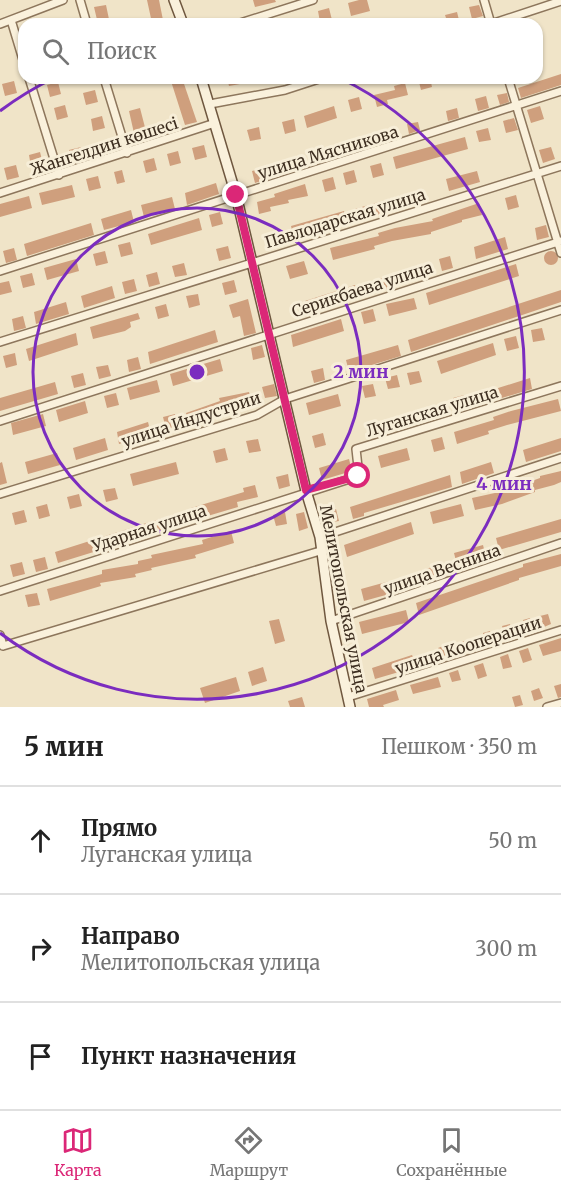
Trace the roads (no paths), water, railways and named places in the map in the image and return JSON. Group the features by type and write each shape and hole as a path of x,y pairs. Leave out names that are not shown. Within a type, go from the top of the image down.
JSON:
{"street":[{"path":"0,24 63,0"},
{"path":"80,0 85,18"},
{"path":"174,0 181,18"},
{"path":"256,18 313,0"},
{"path":"484,0 489,18"},
{"path":"509,18 561,1"},
{"path":"11,20 18,43"},
{"path":"31,84 59,175"},
{"path":"106,84 127,153"},
{"name":"Мелитопольская улица","path":"203,84 236,195 306,490 320,537 320,551 331,621 349,702"},
{"path":"210,104 285,90 304,84"},
{"path":"510,84 561,253"},
{"name":"улица Мясникова","path":"0,271 561,91"},
{"name":"Жангелдин көшесі","path":"0,193 216,123"},
{"name":"Павлодарская улица","path":"0,342 252,261 561,166"},
{"name":"Серикбаева улица","path":"0,421 559,241"},
{"name":"улица Индустрии","path":"0,494 257,415 285,399 561,310"},
{"name":"Луганская улица","path":"306,490 358,476 356,449 561,386"},
{"path":"320,537 561,458"},
{"name":"Ударная улица","path":"0,591 306,490"},
{"name":"улица Веснина","path":"331,621 561,543"},
{"path":"0,635 3,646 320,551"},
{"name":"улица Кооперации","path":"349,702 561,630"},
{"path":"547,707 561,702"}]}
